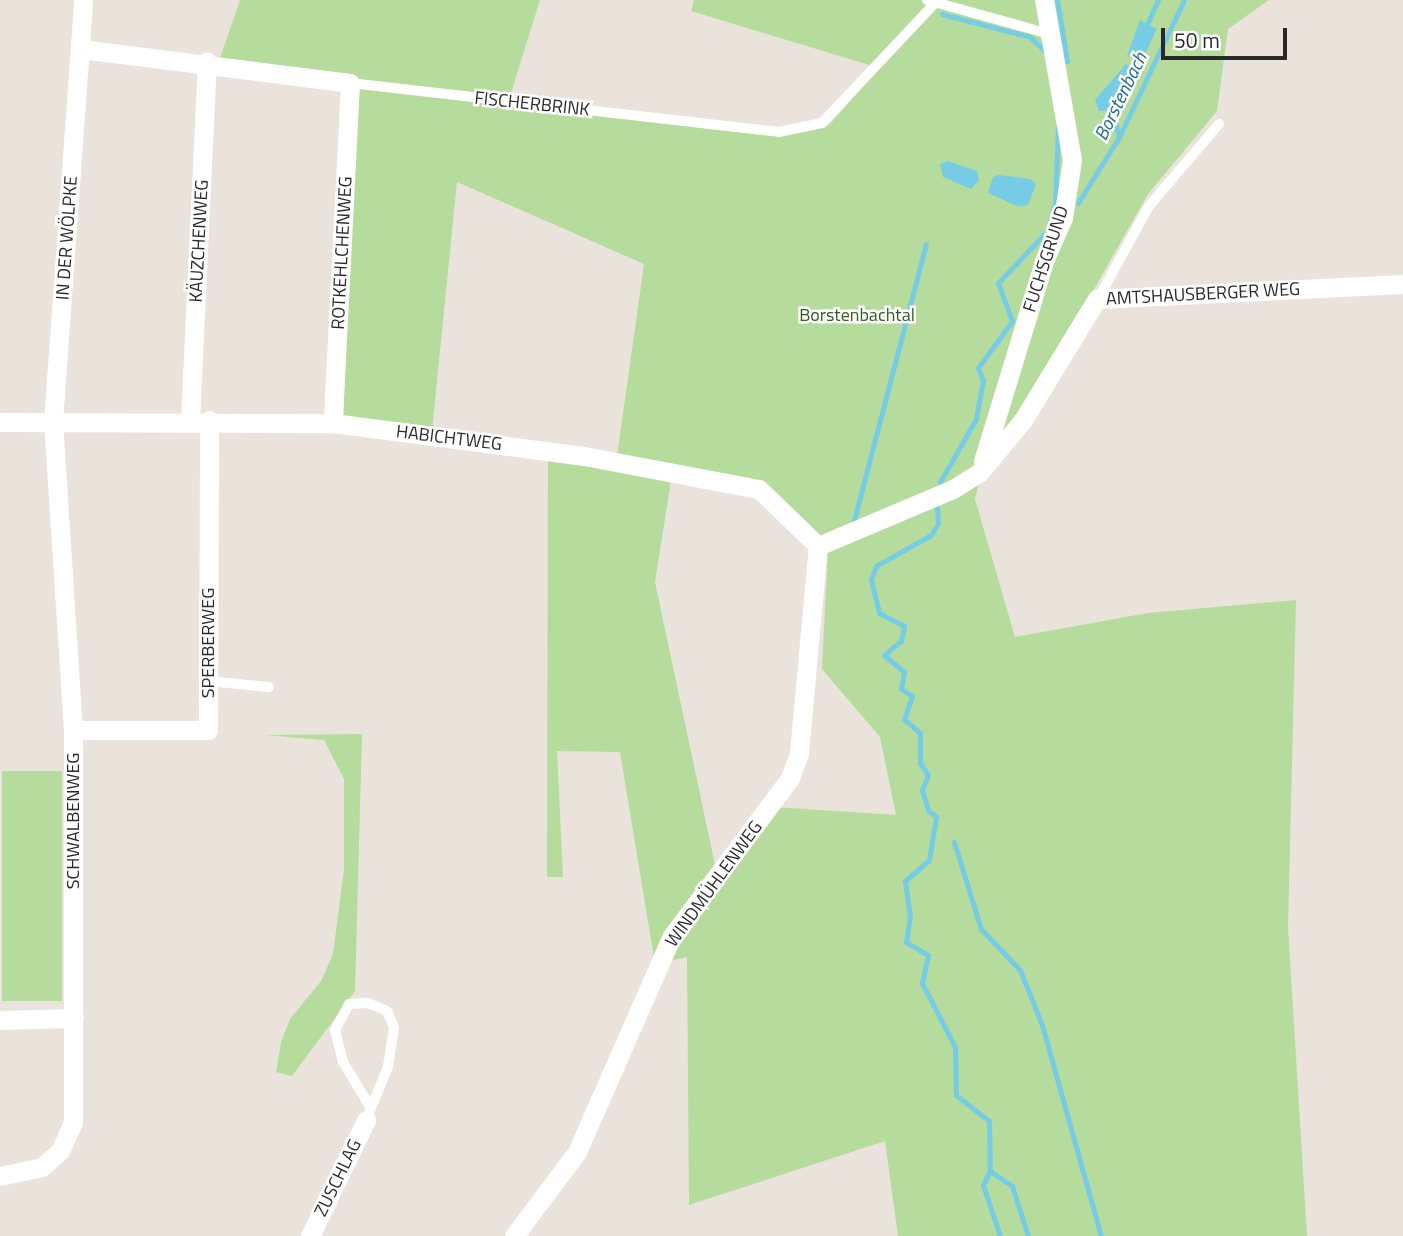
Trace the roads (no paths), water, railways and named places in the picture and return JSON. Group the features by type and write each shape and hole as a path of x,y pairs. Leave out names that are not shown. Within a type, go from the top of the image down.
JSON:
{"street":[{"name":"IN DER WÖLPKE","path":"54,422 83,0"},
{"name":"FUCHSGRUND","path":"980,472 1044,261 1063,218 1072,160 1044,0"},
{"name":"FISCHERBRINK","path":"80,49 207,61 350,83"},
{"name":"KÄUZCHENWEG","path":"199,420 207,61"},
{"name":"ROTKEHLCHENWEG","path":"333,423 350,83"},
{"name":"AMTSHAUSBERGER WEG","path":"818,546 953,489 980,472 1023,420 1097,299 1403,284"},
{"name":"HABICHTWEG","path":"54,422 199,420 333,423 584,456 759,489 818,546"},
{"name":"SPERBERWEG","path":"73,730 208,730 199,420"},
{"path":"0,422 54,422"},
{"name":"SCHWALBENWEG","path":"0,1176 42,1167 60,1151 72,1122 73,730 54,422"},
{"name":"WINDMÜHLENWEG","path":"514,1236 577,1152 672,936 790,778 799,753 818,546"},
{"path":"0,1020 74,1018"},
{"name":"ZUSCHLAG","path":"310,1236 369,1114"}],"lane":[{"path":"931,2 1051,34"},
{"name":"FISCHERBRINK","path":"350,83 779,132 822,124 931,2"},
{"path":"1097,299 1149,206 1219,124"},
{"path":"208,681 269,687"},
{"path":"368,1003 387,1011 394,1027 388,1067 369,1114 343,1062 335,1030 349,1004 368,1003"}],"water":[{"path":"1140,20 1157,29 1142,60 1127,56"},
{"path":"1126,64 1138,74 1121,109 1099,111 1095,100"},
{"path":"948,161 977,171 979,180 971,189 943,177 940,164"},
{"path":"999,175 1030,179 1036,184 1028,205 1017,206 988,193 993,177"}],"waterway":[{"name":"Borstenbach","path":"1057,0 1067,61"},
{"path":"1145,29 1158,0"},
{"name":"Borstenbach","path":"1078,203 1119,137 1184,0"},
{"path":"942,14 1030,37 1047,53"},
{"path":"1111,109 1119,137"},
{"name":"Borstenbach","path":"1048,228 1055,204 1058,126"},
{"name":"Borstenbach","path":"940,482 976,419 983,381 978,368 1012,321 998,283 1049,229"},
{"path":"853,524 926,244"},
{"name":"Borstenbach","path":"937,508 938,523 931,535 876,566 871,580 879,613 904,626 901,641 884,655 904,672 901,689 912,696 904,719 920,733 920,763 928,775 922,790 928,810 936,817 929,860 905,881 910,915 906,942 928,955 922,983 955,1047 956,1095 989,1121 990,1171 1012,1186 1028,1236"},
{"path":"954,842 981,929 1020,970 1042,1025 1101,1236"},
{"path":"990,1171 983,1185 1000,1236"}],"park label":[{"name":"Borstenbachtal","path":"857,315"}]}
